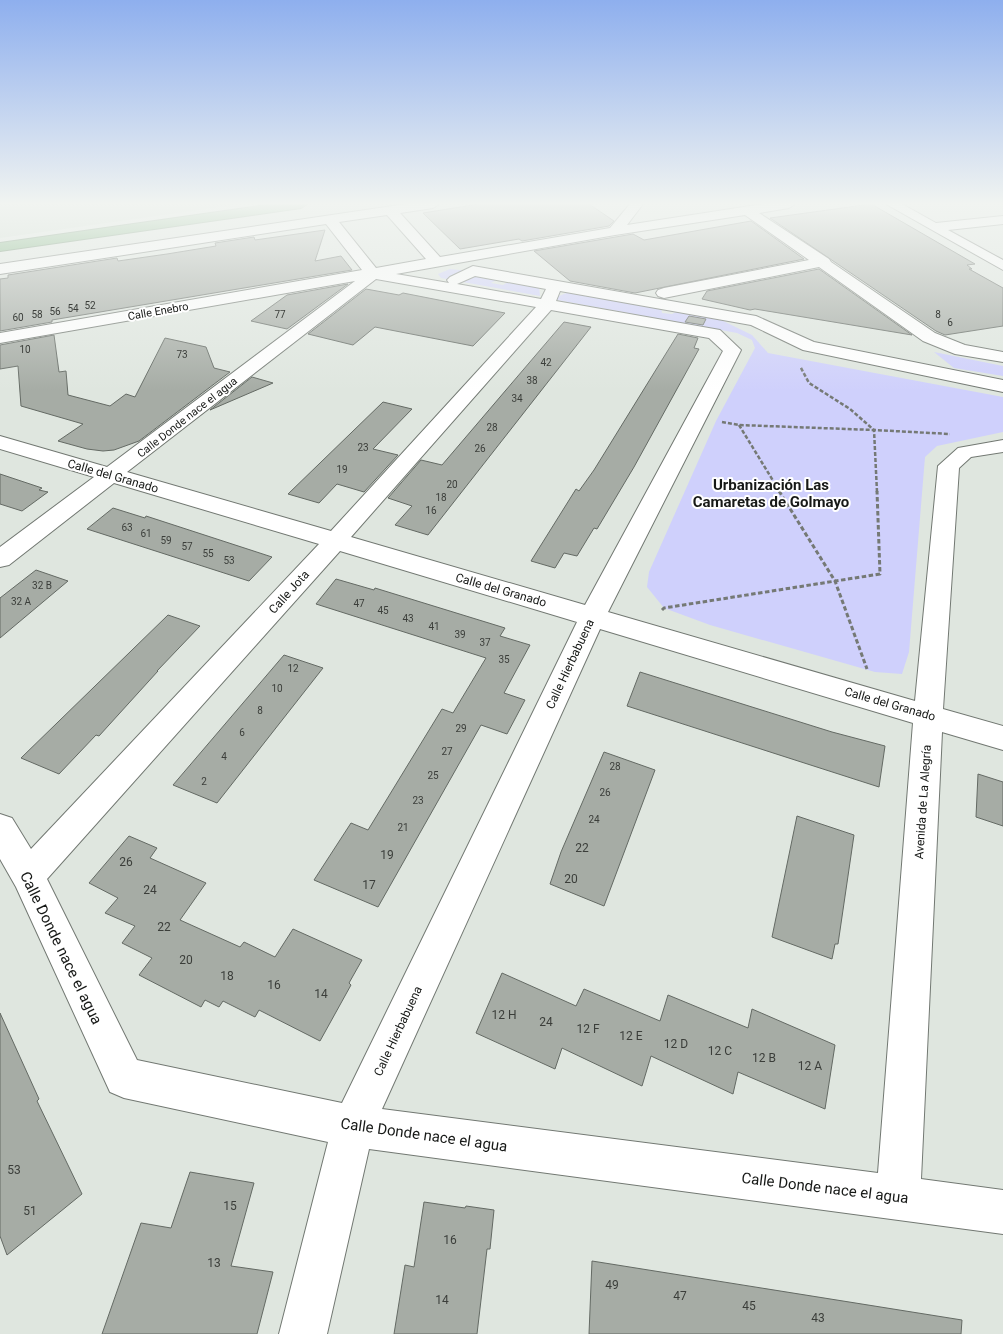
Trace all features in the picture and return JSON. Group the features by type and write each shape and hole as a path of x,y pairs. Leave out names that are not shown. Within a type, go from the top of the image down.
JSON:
{"street":[{"path":"0,269 18,266"},
{"path":"367,266 373,274"},
{"path":"433,266 440,275 475,266"},
{"path":"664,293 802,266"},
{"path":"830,266 934,339 961,350 1003,357"},
{"name":"Calle Hierbabuena","path":"303,1334 353,1126 592,617 732,350 714,334 550,295 440,275 373,274"},
{"name":"Calle Enebro","path":"0,338 373,274"},
{"name":"Calle Donde nace el agua","path":"0,559 373,274"},
{"path":"550,295 756,321 809,346 1003,386"},
{"name":"Calle Jota","path":"28,876 335,541 550,295"},
{"path":"907,366 934,339"},
{"path":"796,359 809,346"},
{"name":"Calle del Granado","path":"0,442 1003,738"},
{"name":"Avenida de La Alegría","path":"898,1198 928,716 949,466 965,452 1002,446"},
{"name":"Calle Donde nace el agua","path":"0,828 28,876 124,1078 353,1126 1003,1212"}],"path":[{"path":"644,632 664,608 880,574 874,430 850,409 809,383 796,359"},
{"path":"697,417 739,425 988,435 1002,446"},
{"path":"739,425 835,581 878,701"}],"shaded area":[{"path":"450,269 480,272 500,278 491,283 503,285 511,280 539,286 540,296 441,278 438,274"},
{"path":"571,291 661,307 662,313 672,314 678,311 715,317 752,335 768,353 1003,397 1003,432 937,446 925,457 909,652 902,674 875,672 710,625 664,608 647,587 649,572 716,421 755,348 752,340 737,333 552,299"},
{"path":"934,352 1003,366 1003,376 954,368"}],"building":[{"path":"64,266 349,266 352,270 52,320 52,322 0,331 0,279 8,278 8,275"},
{"path":"552,266 768,266 635,293 570,281"},
{"path":"841,266 969,266 972,269 969,269 1003,288 1003,326 945,335 936,331"},
{"path":"819,269 912,335 755,309 750,310 702,299 707,291"},
{"path":"348,284 287,329 251,321 287,295"},
{"path":"366,289 399,295 403,293 505,313 473,346 375,327 353,345 308,334"},
{"path":"689,316 706,319 703,325 685,322"},
{"path":"564,322 591,327 428,535 395,525 412,506 388,498 421,460 442,465"},
{"path":"678,334 698,338 694,348 699,349 634,467 597,529 594,528 577,556 564,553 555,568 531,561 576,489 579,491 594,470"},
{"path":"54,335 59,372 66,371 68,395 110,406 126,394 135,397 165,338 206,347 214,368 230,372 139,441 114,450 87,449 58,441 83,424 21,406 18,366 0,369 0,345"},
{"path":"252,377 273,383 210,410"},
{"path":"383,402 412,409 373,449 398,455 364,492 337,484 319,503 288,494"},
{"path":"0,474 42,488 39,490 48,492 22,511 0,504"},
{"path":"113,508 145,518 146,516 272,557 249,581 87,529"},
{"path":"36,570 68,581 0,638 0,598"},
{"path":"336,579 374,590 375,588 505,628 500,636 530,645 504,693 525,700 507,734 481,725 378,907 314,880 351,823 368,830 442,709 453,713 486,658 316,604"},
{"path":"168,615 200,626 99,736 96,735 59,774 21,758"},
{"path":"284,655 323,668 217,803 173,785"},
{"path":"640,672 832,732 885,746 879,787 627,706"},
{"path":"604,752 655,770 604,906 550,884 561,852"},
{"path":"978,774 1003,782 1003,826 976,817"},
{"path":"797,816 854,835 838,944 835,944 832,959 772,937"},
{"path":"129,836 157,848 150,858 206,883 180,920 240,947 244,942 275,957 293,929 362,960 349,983 351,985 320,1041 259,1010 255,1017 223,1001 219,1007 205,1000 201,1007 139,975 152,958 122,943 135,926 105,913 118,898 89,883"},
{"path":"502,973 576,1006 584,989 660,1021 668,995 748,1028 752,1009 835,1045 825,1109 738,1072 733,1094 651,1056 642,1086 562,1048 555,1069 476,1033"},
{"path":"0,1013 39,1099 37,1101 82,1194 7,1255 0,1236"},
{"path":"190,1172 254,1183 231,1266 273,1272 257,1334 102,1334 141,1223 171,1228"},
{"path":"424,1202 494,1210 490,1249 487,1249 477,1334 394,1334 405,1265 414,1267"},
{"path":"592,1261 962,1320 961,1334 589,1334"}],"district":[{"name":"Urbanización Las Camaretas de Golmayo","path":"771,494"}]}
